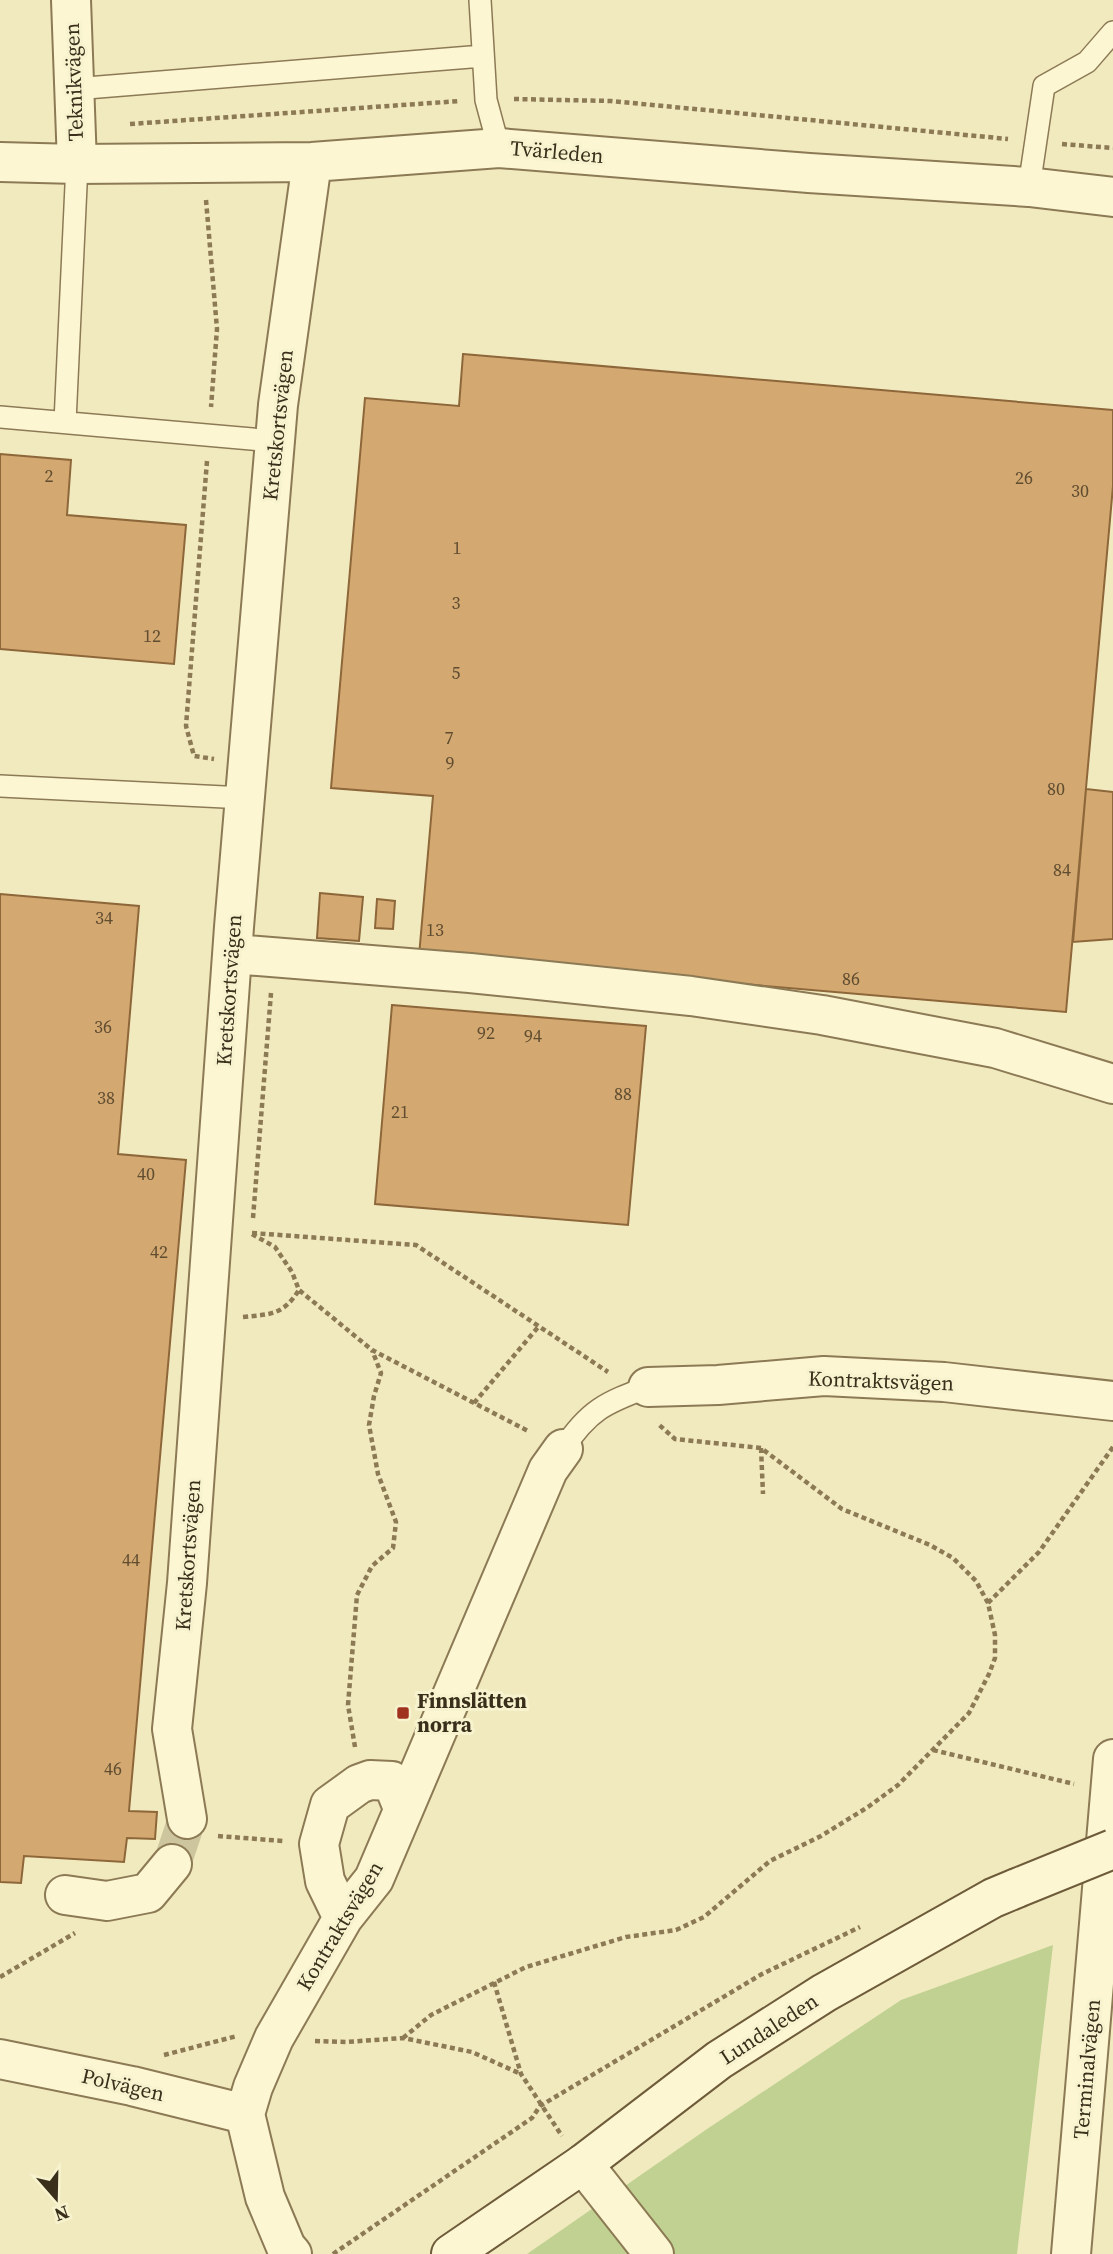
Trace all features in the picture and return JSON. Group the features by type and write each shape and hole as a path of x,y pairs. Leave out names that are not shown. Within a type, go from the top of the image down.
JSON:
{"street":[{"name":"Teknikvägen","path":"71,0 77,164"},
{"name":"Tvärleden","path":"0,162 312,162 499,148 809,173 1028,187 1113,197"},
{"name":"Kretskortsvägen","path":"202,1827 172,1729 187,1583 204,1319 275,441 312,162"},
{"path":"233,954 470,972 677,994 822,1015 995,1048 1113,1084"},
{"name":"Kontraktsvägen","path":"642,1389 824,1376 944,1382 1113,1401"},
{"name":"Kontraktsvägen","path":"245,2114 274,2038 343,1918 373,1879 548,1470 563,1448"},
{"name":"Terminalvägen","path":"1071,2254 1112,1776"},
{"path":"343,1918 326,1881 319,1844 330,1805 359,1784 370,1780 392,1781 403,1808"},
{"name":"Lundaleden","path":"452,2254 583,2164 719,2060 824,1993 993,1898 1113,1849"},
{"path":"65,1895 107,1901 148,1893 172,1864"},
{"name":"Polvägen","path":"0,2059 132,2086 245,2114"},
{"path":"245,2114 265,2197 286,2247 292,2254"},
{"path":"583,2164 654,2254"}],"lane":[{"path":"480,0 486,100 499,148"},
{"path":"1028,187 1044,86 1087,62 1113,32"},
{"path":"74,89 483,56"},
{"path":"65,422 77,164"},
{"path":"0,416 275,441"},
{"path":"0,786 245,798"},
{"path":"563,1448 580,1424 613,1399 642,1389"}],"path":[{"path":"199,119 428,102 547,98 611,101 1113,148"},
{"path":"252,1233 274,957"},
{"path":"252,1233 275,1247 292,1272 299,1290 372,1350 563,1448"},
{"path":"252,1233 416,1245 539,1326 642,1389 659,1426 675,1439 761,1448 842,1509 930,1545 953,1558 976,1581 988,1603 995,1635 995,1658 969,1713 898,1785 869,1807 821,1836 770,1861 704,1917 676,1930 626,1937 526,1967 431,2014 403,2038"},
{"path":"204,1319 265,1315 287,1307 299,1290"},
{"path":"474,1403 539,1326"},
{"path":"359,1784 348,1705 357,1595 372,1566 393,1548 396,1522 378,1474 369,1424 381,1373 372,1350"},
{"path":"988,1603 1040,1552 1113,1447"},
{"path":"761,1448 763,1494"},
{"path":"932,1750 1112,1776"},
{"path":"202,1827 319,1844"},
{"path":"0,1977 77,1931 107,1901"},
{"path":"333,2254 532,2118 540,2106 777,1967"},
{"path":"494,1982 521,2074 540,2106 583,2164"},
{"path":"158,2057 244,2034 346,2042 403,2038 472,2052 521,2074"}],"green space":[{"path":"1053,1945 1017,2254 527,2254 707,2129 901,2000"}],"building":[{"path":"463,354 1113,410 1113,486 1066,1012 419,956 433,796 331,788 365,398 459,406"},
{"path":"0,454 71,460 67,515 186,525 174,664 0,649"},
{"path":"1086,789 1113,792 1113,939 1073,942"},
{"path":"320,893 363,897 359,941 317,938"},
{"path":"0,894 139,906 118,1154 186,1160 129,1811 157,1812 155,1839 127,1838 124,1862 24,1856 21,1883 0,1882"},
{"path":"377,899 395,901 393,929 375,928"},
{"path":"392,1005 646,1026 628,1225 375,1204"}],"tunnel":[{"path":"172,1864 187,1819"}],"place":[{"name":"Finnslätten norra","path":"403,1713"}]}
